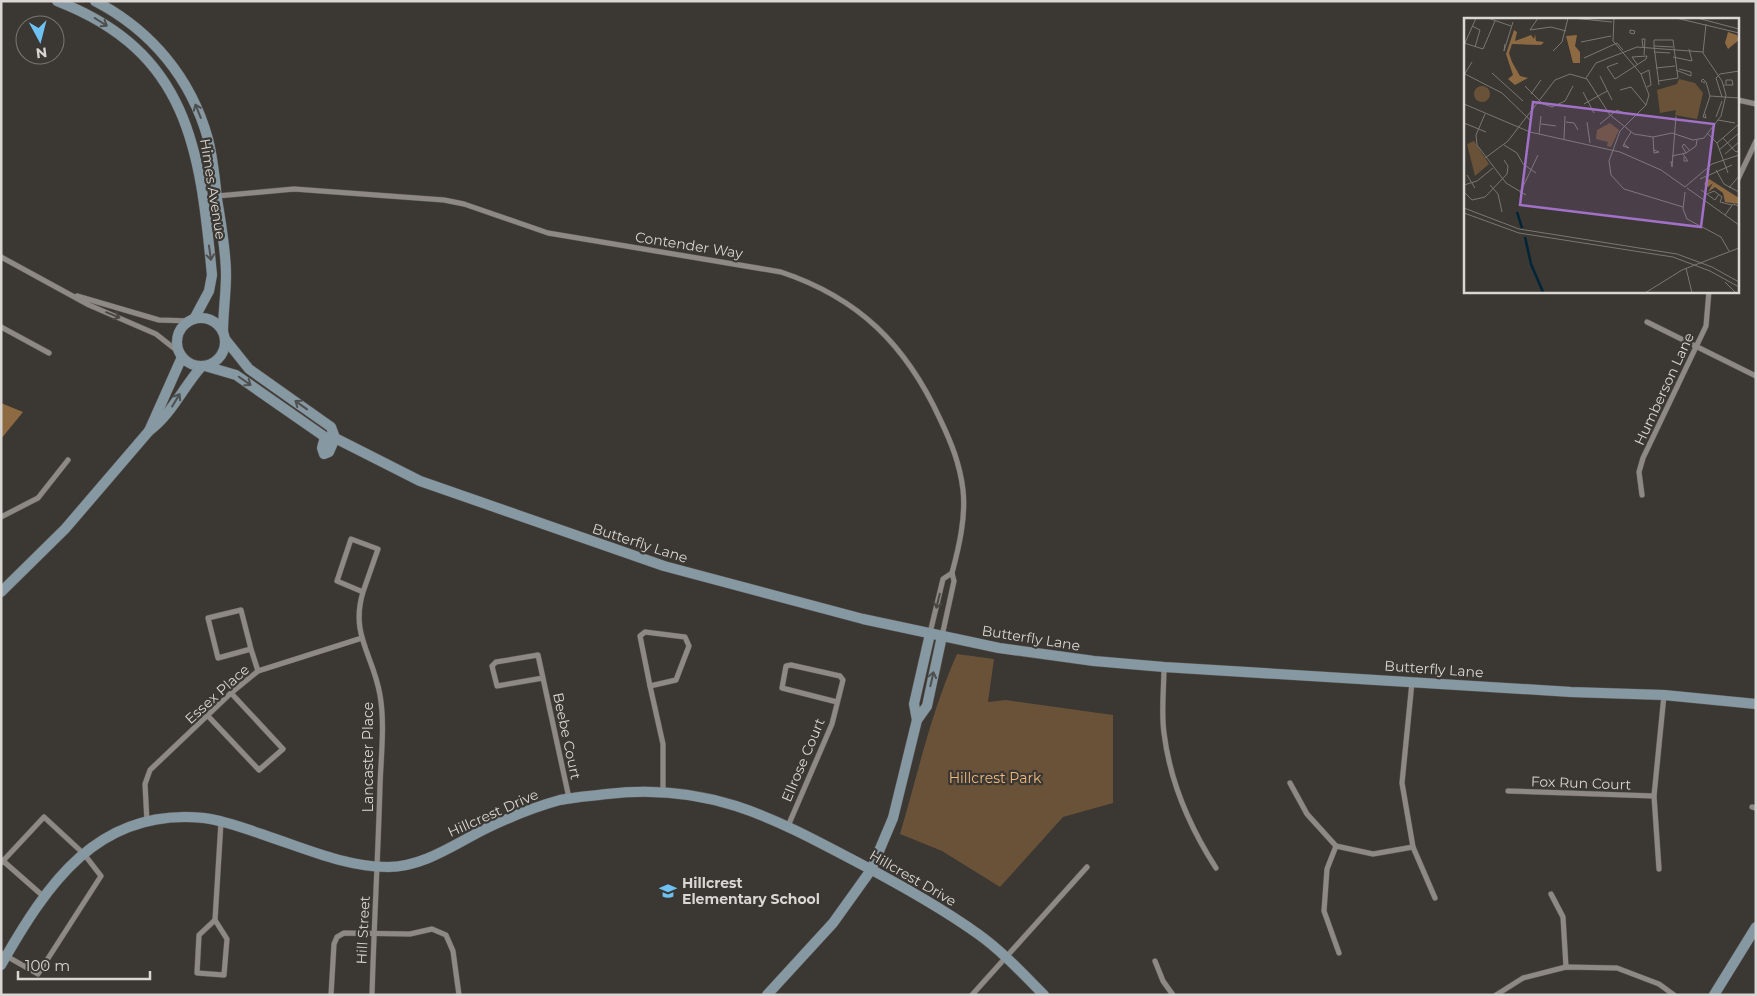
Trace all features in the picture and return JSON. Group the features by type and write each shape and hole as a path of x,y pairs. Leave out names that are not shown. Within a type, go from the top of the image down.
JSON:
{"street":[{"name":"Himes Avenue","path":"57,1 102,22 127,40 154,68 168,87 189,128 198,168 212,274 209,291 193,320"},
{"name":"Himes Avenue","path":"95,1 125,19 146,36 178,73 192,96 208,140 217,196 226,276 224,335"},
{"path":"1740,100 1756,104"},
{"path":"1740,175 1756,142"},
{"path":"198,168 207,190 217,196"},
{"name":"Contender Way","path":"217,196 294,189 444,200 464,204 548,234 765,268 802,279 823,289 859,312 883,332 905,357 920,380 947,435 959,466 964,492 963,518 952,573 954,581 942,636"},
{"path":"1,257 88,305 161,336 191,364 204,366"},
{"name":"Humberson Lane","path":"1642,495 1639,472 1643,458 1706,326 1709,292"},
{"path":"1,592 65,529 149,430 161,422 186,383 204,366 218,359 223,353 224,335 214,322 201,318 193,320 159,320 69,293"},
{"path":"149,430 153,416 174,378 181,355 178,346 180,331 193,320"},
{"path":"1647,322 1756,376"},
{"path":"1,327 49,353"},
{"name":"Butterfly Lane","path":"224,335 249,369 331,427 330,438"},
{"name":"Butterfly Lane","path":"204,366 236,375 330,438 412,477 447,491 664,566 863,619 930,634 1029,653 1164,666 1412,682 1664,695 1756,704"},
{"path":"1,517 38,498 68,460"},
{"name":"Lancaster Place","path":"363,592 337,581 351,539 378,549 363,592 358,618 362,638 375,673 382,711 378,866"},
{"name":"Contender Way","path":"930,634 943,579 952,573"},
{"path":"251,649 218,658 208,618 241,610 258,671"},
{"path":"650,686 678,678 689,646 685,637 642,633 640,636 650,686 663,744 663,792"},
{"path":"917,720 914,704 930,634"},
{"path":"767,995 833,923 871,870 893,818 917,720 927,706 942,636"},
{"name":"Essex Place","path":"146,822 145,784 150,770 231,693 258,671 362,638"},
{"name":"Beebe Court","path":"543,678 497,686 492,666 496,662 538,655 543,678 569,798"},
{"name":"Ellrose Court","path":"788,826 832,724 843,680 840,676 790,665 786,666 782,688 837,702"},
{"path":"1164,666 1164,732 1177,793 1196,838 1216,868"},
{"path":"1412,682 1402,783 1413,847 1435,898"},
{"path":"208,716 259,770 283,749 231,693"},
{"path":"1659,869 1654,796 1664,695"},
{"path":"1290,783 1307,814 1336,846 1373,854 1413,847"},
{"name":"Fox Run Court","path":"1508,791 1654,796"},
{"name":"Hillcrest Drive","path":"3,958 43,896 67,868 106,838 146,822 184,817 221,821 348,862 391,867 419,861 537,806 569,798 619,792 663,792 726,802 788,826 871,870 935,905 980,935 1006,957 1044,995"},
{"path":"3,958 38,974 101,876 84,854 44,817 2,862 43,896"},
{"path":"215,920 199,935 197,973 224,975 227,939 215,920 221,821"},
{"path":"1336,846 1327,869 1324,911 1339,953"},
{"name":"Hill Street","path":"372,995 378,866"},
{"path":"972,995 1087,867"},
{"path":"1552,894 1563,918 1566,967"},
{"path":"1714,995 1756,927"},
{"path":"331,995 332,960 337,937 344,932 410,934 432,929 446,935 452,951 459,995"},
{"path":"1155,961 1163,981 1173,995"},
{"path":"1498,994 1523,978 1566,967 1617,968 1659,984 1674,995"}],"green space":[{"name":"Hillcrest Park","path":"957,654 994,659 988,702 1006,700 1113,715 1113,803 1063,817 1000,887 942,851 900,834 932,720"}],"shaded area":[{"path":"1,403 23,412 1,439"}],"place":[{"name":"Hillcrest Elementary School","path":"668,891"}]}
